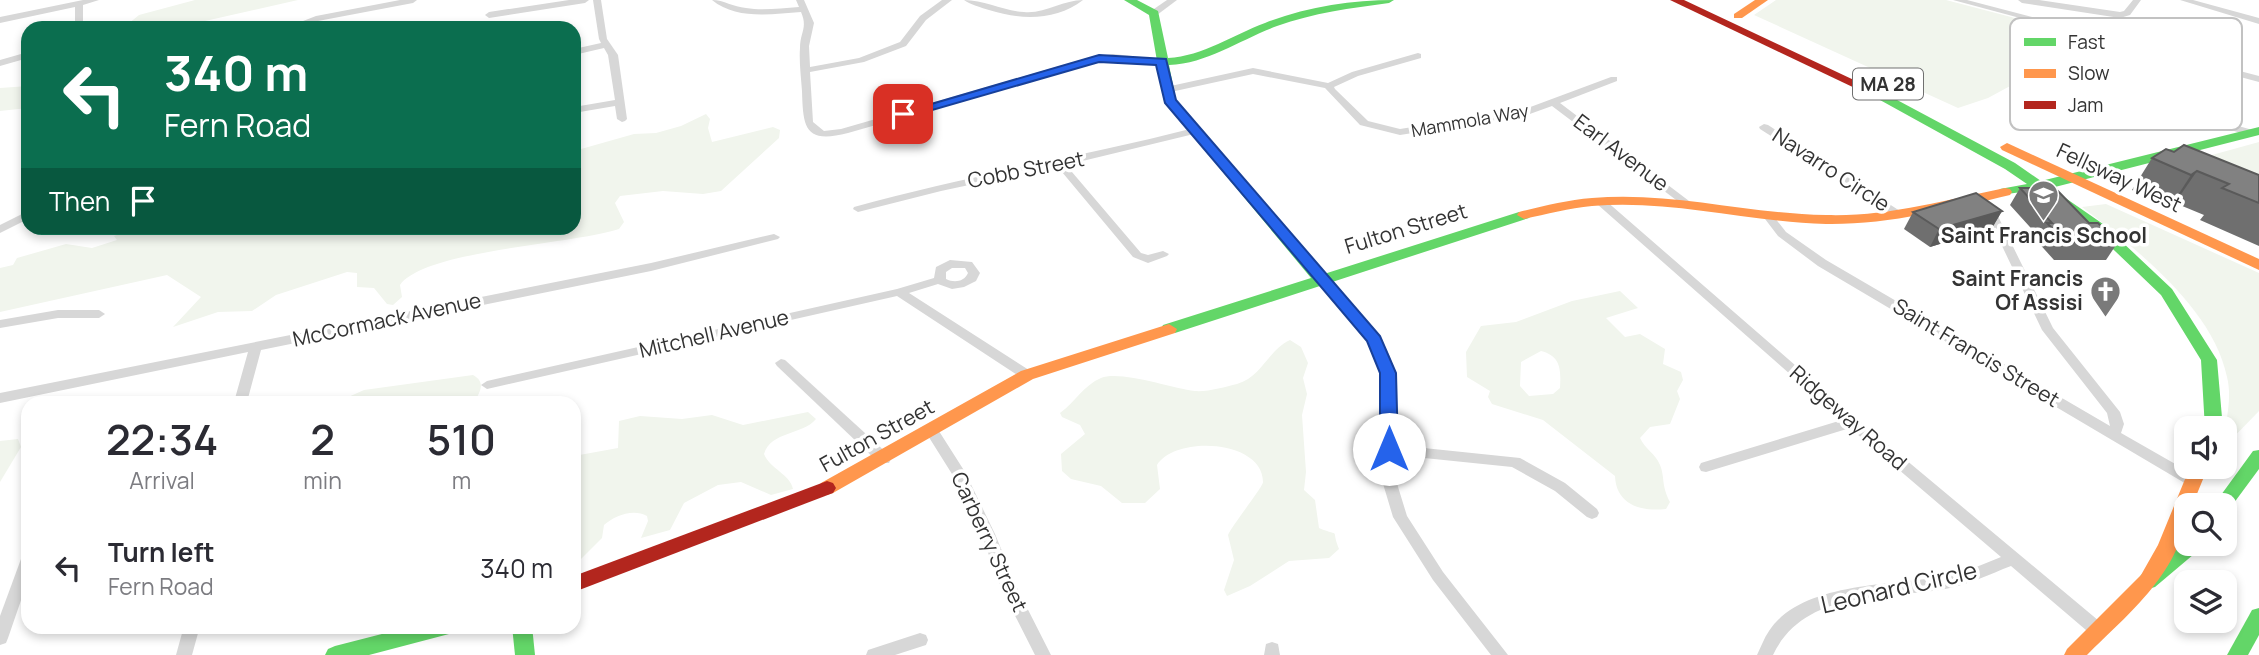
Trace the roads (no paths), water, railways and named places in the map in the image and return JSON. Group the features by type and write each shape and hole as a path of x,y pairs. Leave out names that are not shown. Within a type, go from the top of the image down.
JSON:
{"main road":[{"path":"1129,0 1154,13 1170,101 1320,279"},
{"path":"1161,62 1193,59 1250,33 1289,20 1389,0"},
{"name":"Fellsway West","path":"1675,0 1792,50 1891,98 1989,151 2043,185 2132,255 2169,293 2198,331 2217,377 2219,403 2216,416"},
{"name":"Fellsway West","path":"1698,0 1875,78 2071,180 2259,265"},
{"path":"1738,16 1762,0"},
{"name":"Fulton Street","path":"581,580 789,505 884,459 1027,375 1536,211 1563,205 1601,202 1688,204 1826,220 1898,214 2071,180 2255,132"},
{"path":"2232,493 2259,456"},
{"path":"2148,581 2167,546 2194,479"},
{"path":"2074,655 2148,581 2178,556"},
{"path":"2237,655 2259,616"},
{"path":"335,655 400,634"},
{"path":"523,634 525,655"}],"street":[{"path":"41,11 45,0"},
{"path":"0,20 95,0"},
{"path":"312,21 413,0"},
{"path":"489,15 585,0"},
{"path":"597,0 606,45 613,55 622,119"},
{"path":"716,0 728,7 747,11 802,4 810,23 804,46 808,122 817,133 827,135 1099,58 1161,62"},
{"path":"807,70 861,60 903,44 923,18 948,0"},
{"path":"968,0 1015,15 1032,17 1054,12 1079,0"},
{"path":"1154,13 1173,0"},
{"path":"1957,0 2027,18"},
{"path":"1989,8 1999,0"},
{"path":"2022,0 2120,15 2127,13 2137,0"},
{"path":"2184,0 2259,21"},
{"path":"79,4 79,21"},
{"path":"581,50 606,45"},
{"path":"1166,90 1253,71 1329,86 1355,74 1418,56"},
{"path":"0,63 21,57"},
{"path":"2242,75 2259,79"},
{"name":"Mammola Way","path":"1329,86 1334,95 1364,123 1400,132 1527,112 1614,79"},
{"path":"581,109 620,102"},
{"name":"Earl Avenue","path":"1554,103 1688,204"},
{"name":"Navarro Circle","path":"1764,127 1898,214"},
{"name":"Cobb Street","path":"858,209 934,188 1122,152 1194,131"},
{"path":"2148,160 2165,167"},
{"path":"1060,164 1137,255 1148,259 1163,254"},
{"path":"1980,197 1994,216 2048,330 2113,412 2117,424 2114,435"},
{"name":"Ridgeway Road","path":"1601,202 1852,422 2099,631"},
{"name":"Saint Francis Street","path":"1767,215 1782,234 1822,263 2114,435 2174,464"},
{"path":"0,230 21,218"},
{"name":"McCormack Avenue","path":"0,398 651,267 774,237"},
{"name":"Mitchell Avenue","path":"486,385 899,292 940,279"},
{"path":"1320,279 1375,340 1385,359 1389,388 1388,477 1400,517 1438,576 1500,655"},
{"path":"899,292 1027,375"},
{"path":"0,324 58,314 99,314"},
{"path":"244,396 256,346"},
{"path":"781,363 884,459"},
{"path":"1706,467 1852,422"},
{"name":"Carberry Street","path":"932,431 958,472 988,534 1010,590 1044,655"},
{"path":"1389,449 1515,462 1560,487 1592,513"},
{"name":"Leonard Circle","path":"1765,655 1770,640 1810,608 1879,588 1936,584 2012,559"},
{"path":"0,638 21,579"},
{"path":"184,655 190,634"},
{"path":"874,655 920,640"}],"place":[{"name":"Saint Francis School","path":"2044,223"},
{"name":"Saint Francis Of Assisi","path":"2106,318"}]}
